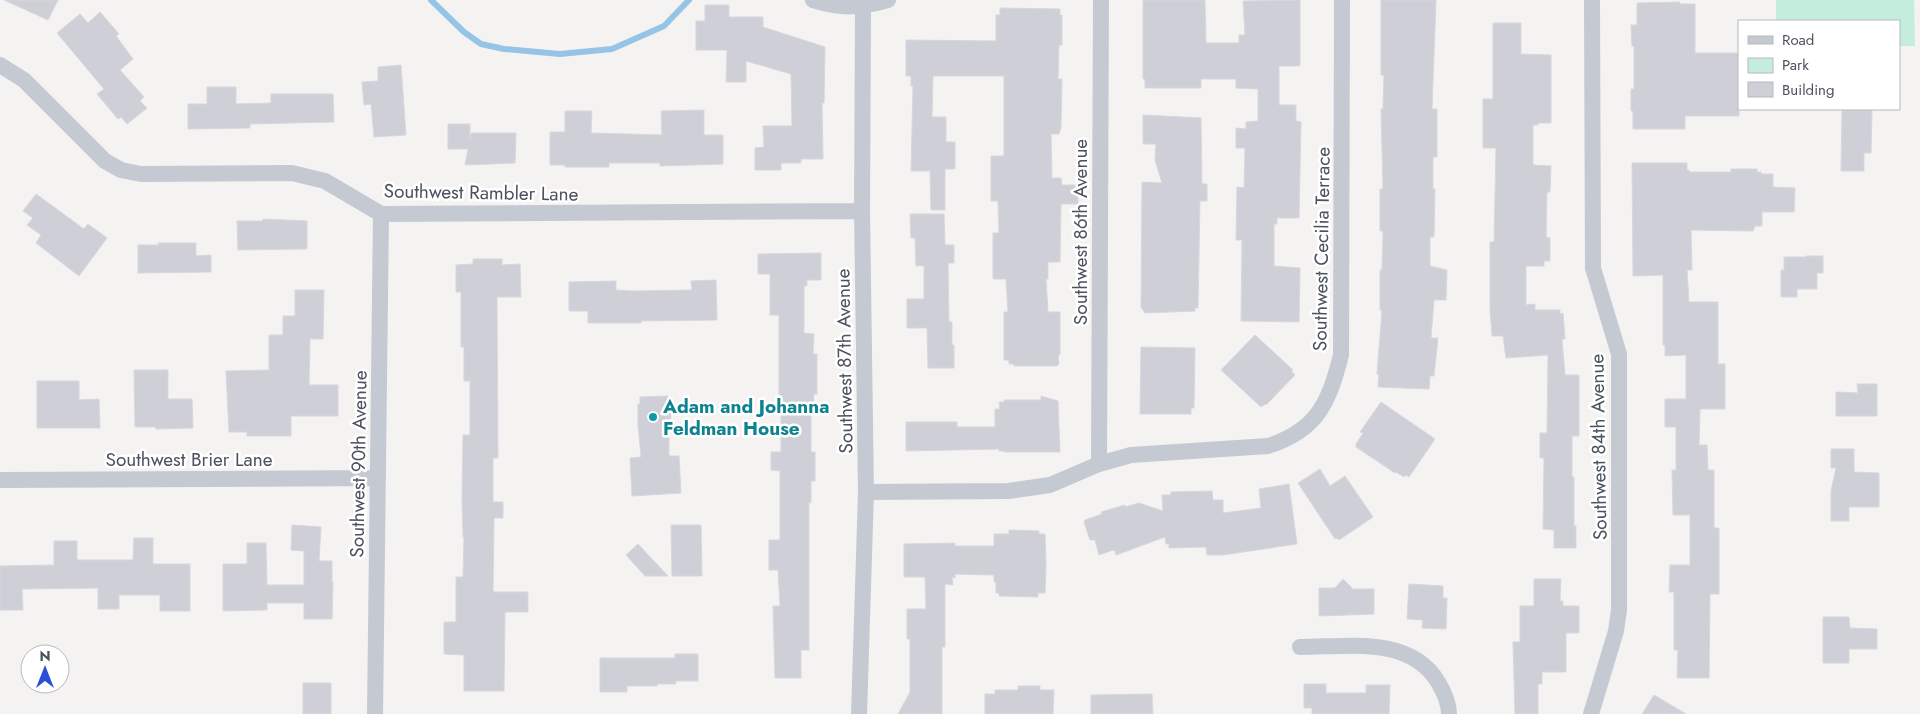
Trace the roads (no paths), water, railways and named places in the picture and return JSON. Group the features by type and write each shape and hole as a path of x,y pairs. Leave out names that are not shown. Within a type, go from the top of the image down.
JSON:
{"street":[{"path":"813,0 846,7 863,7 888,0"},
{"name":"Southwest 86th Avenue","path":"1099,464 1101,0"},
{"name":"Southwest Cecilia Terrace","path":"866,492 1008,491 1030,489 1050,485 1099,464 1131,455 1268,446 1288,440 1309,424 1325,403 1333,386 1341,355 1342,0"},
{"name":"Southwest 84th Avenue","path":"1591,714 1616,631 1619,610 1619,354 1593,268 1592,0"},
{"name":"Southwest 87th Avenue","path":"859,714 866,492 862,212 863,7"},
{"name":"Southwest Rambler Lane","path":"0,65 24,80 106,161 121,170 141,174 292,172 325,181 381,214 862,212"},
{"name":"Southwest 90th Avenue","path":"376,714 381,214"},
{"name":"Southwest Brier Lane","path":"0,480 378,478"},
{"path":"1300,647 1375,647 1391,649 1416,658 1428,667 1437,679 1447,699 1449,714"}],"waterway":[{"path":"431,0 464,32 481,44 504,49 560,54 612,49 664,26 689,0"}],"place":[{"name":"Adam and Johanna Feldman House","path":"653,417"}]}
